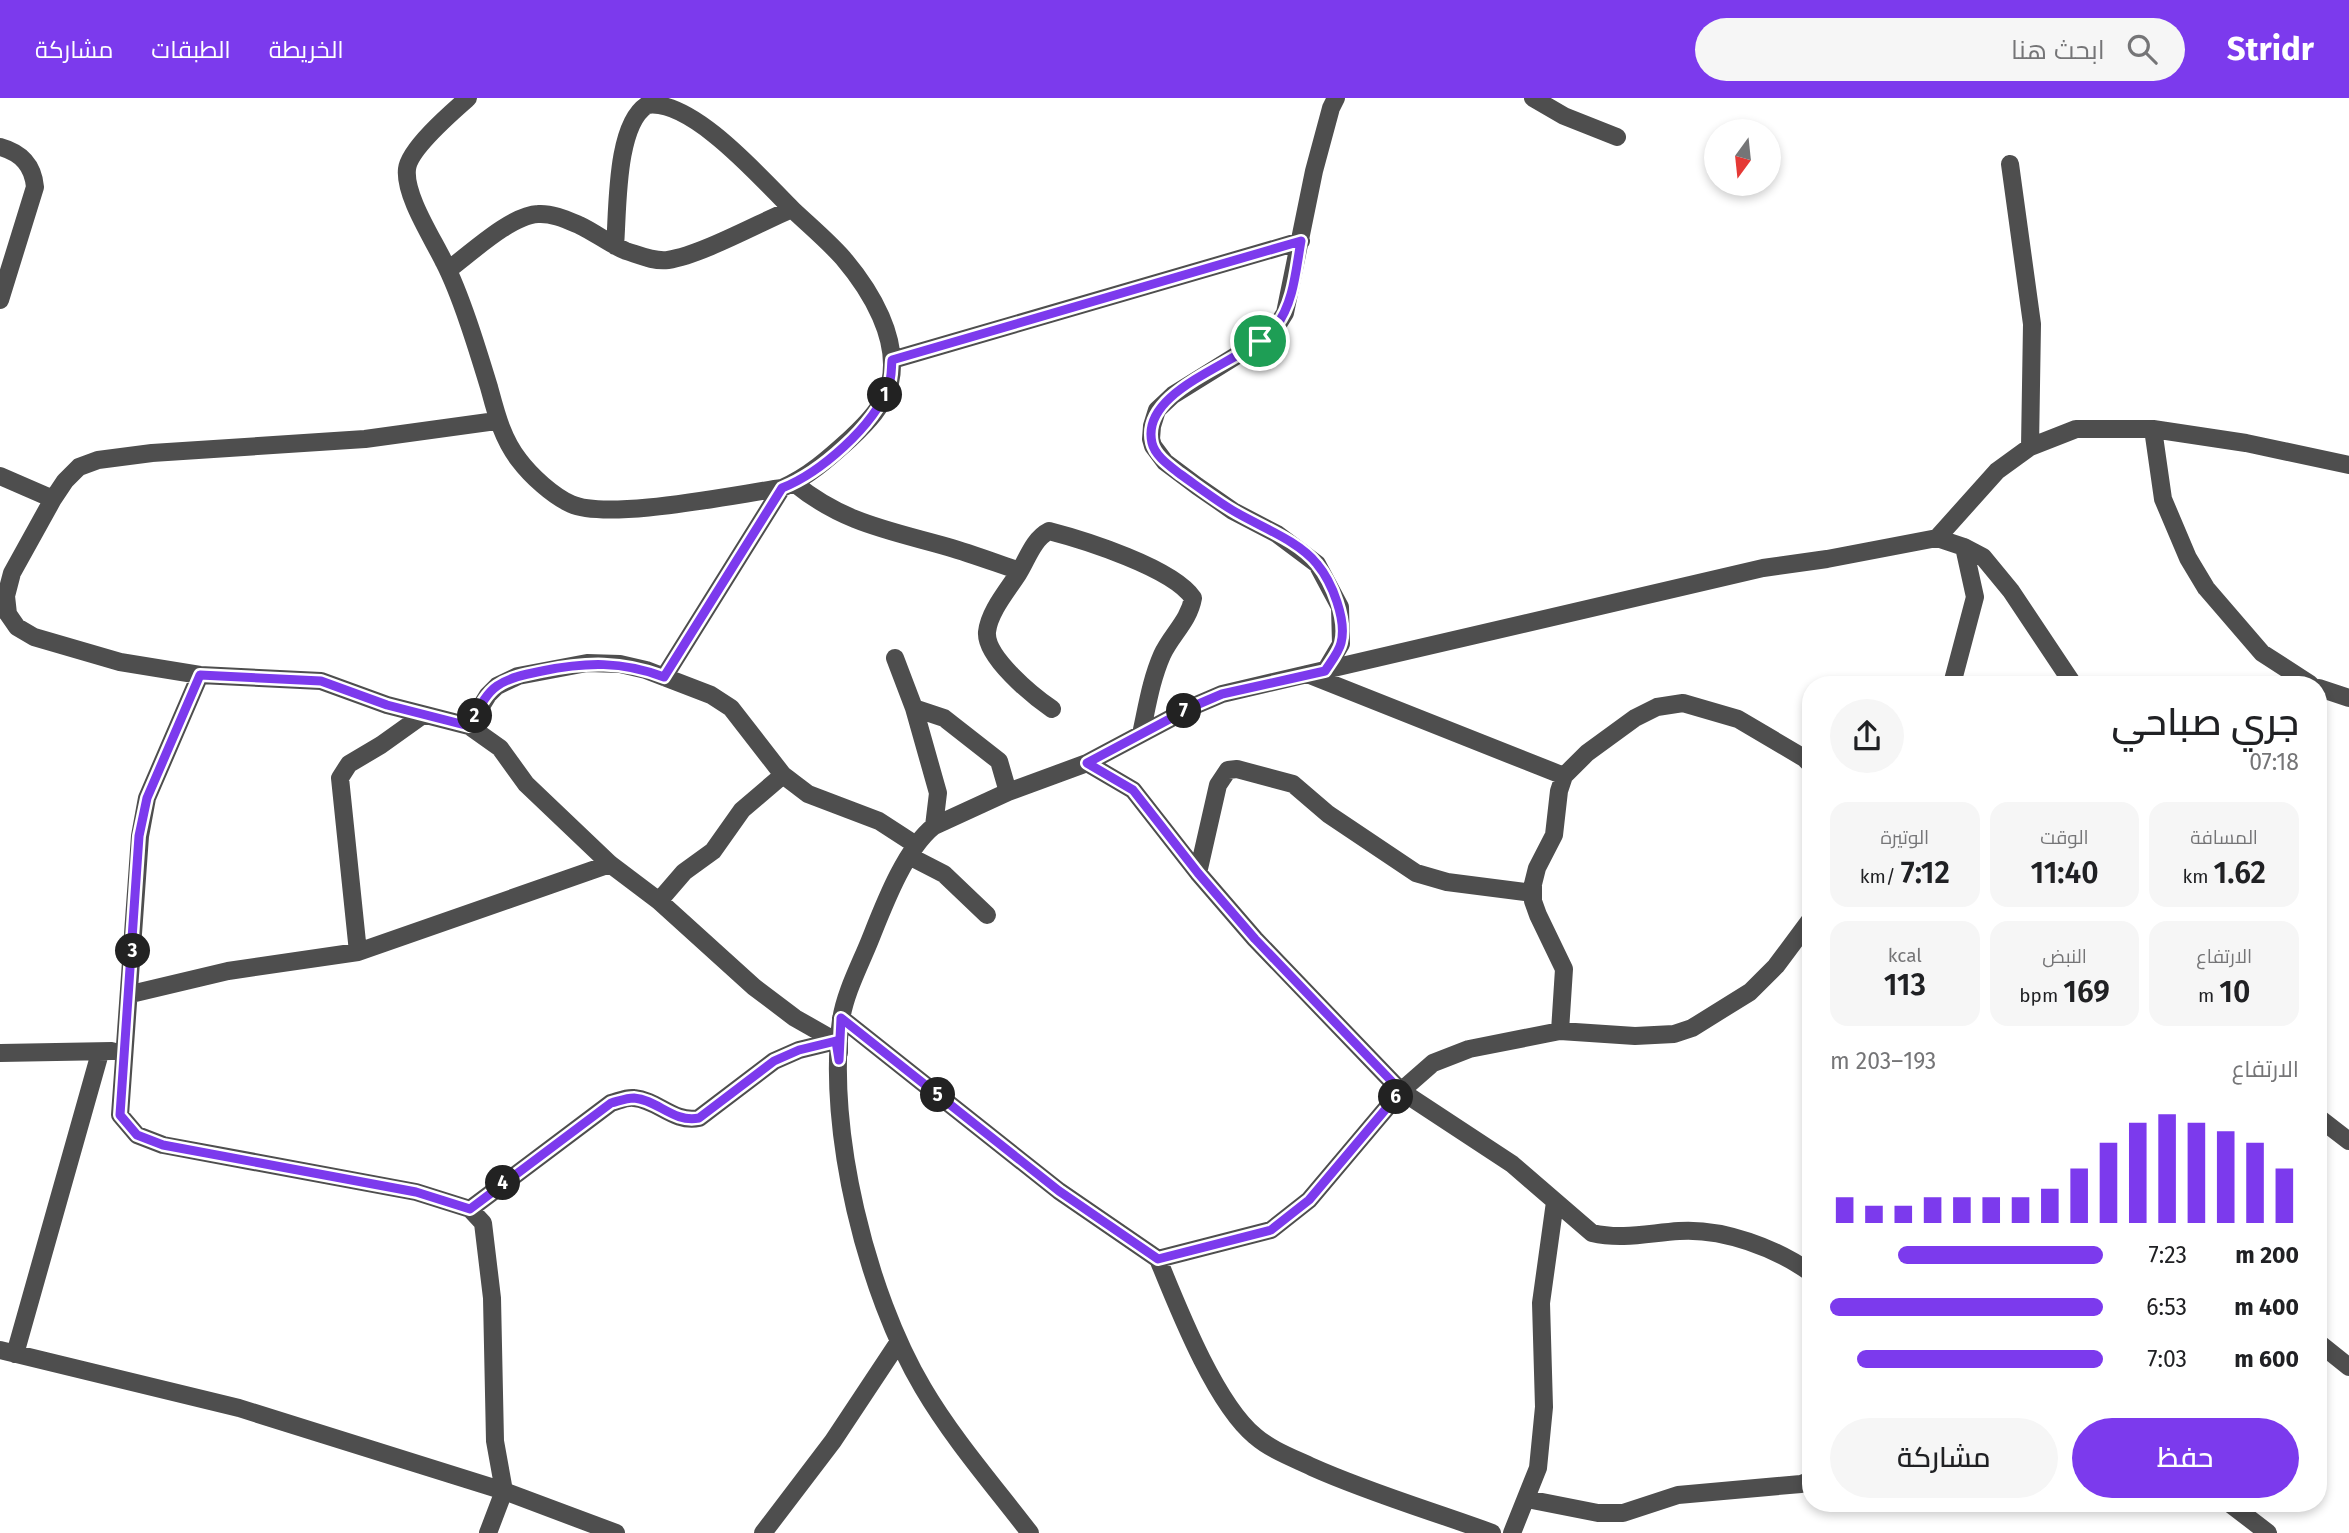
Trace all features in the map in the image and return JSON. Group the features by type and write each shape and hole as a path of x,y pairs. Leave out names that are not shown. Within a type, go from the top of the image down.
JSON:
{"street":[{"path":"468,98 420,144 410,156 406,170 419,214 448,270 489,388 496,421 519,460 545,486 572,505 612,510 788,485 825,462 878,409 890,385 892,360 884,322 860,278 842,256 792,209 735,142 694,111 663,100 648,104 636,115 624,146 615,246"},
{"path":"1325,671 1341,644 1340,607 1317,564 1277,534 1233,511 1165,462 1153,446 1152,426 1157,410 1173,395 1260,341 1275,329 1285,313 1314,171 1336,98"},
{"path":"1533,98 1564,116 1617,136"},
{"path":"0,147 24,159 33,172 35,187 0,300"},
{"path":"2010,164 2032,324 2030,447"},
{"path":"448,270 489,239 525,217 537,214 550,214 580,225 615,246 645,257 666,260 691,253 792,209"},
{"path":"892,360 1301,241"},
{"path":"496,421 365,439 152,453 98,460 79,467 53,499 5,581 8,614 17,627 34,637 120,662 200,675 321,681 423,715 469,726 500,748 526,784 610,864 659,901 754,987 795,1018 836,1041"},
{"path":"1937,538 1997,471 2030,447 2076,429 2153,429 2246,443 2349,465"},
{"path":"2153,429 2163,499 2188,558 2206,588 2262,653 2298,676"},
{"path":"0,476 53,499"},
{"path":"788,485 845,517 1020,571"},
{"path":"664,677 788,485"},
{"path":"1052,709 1007,670 989,644 987,632 992,618 1035,543 1042,534 1049,531 1097,544 1141,563 1190,593 1193,598 1191,609 1163,653 1151,684 1141,734"},
{"path":"839,1060 841,1018 875,929 912,851 934,826 1008,792 1087,763 1222,694 1763,568 1937,538 1983,557 2011,591 2068,676"},
{"path":"1954,676 1975,597 1964,547"},
{"path":"895,658 914,708 938,793 934,826"},
{"path":"469,726 488,695 497,686 518,676 587,663 620,664 664,677 710,695 731,708 783,775 808,794 879,821 912,851 944,874 987,915"},
{"path":"1306,674 1564,776"},
{"path":"200,675 147,798 139,836 131,994 120,1115 137,1135 163,1145 416,1192 470,1209 483,1223 492,1298 495,1441 504,1491 488,1533"},
{"path":"2327,691 2349,698"},
{"path":"1560,1031 1564,969 1538,915 1533,893 1537,868 1554,835 1559,791 1564,776 1587,753 1635,718 1657,707 1683,703 1738,719 1802,757"},
{"path":"914,708 944,718 999,761 1008,792"},
{"path":"358,952 340,778 349,764 423,715"},
{"path":"1087,763 1133,790 1198,873 1281,966 1401,1091 1512,1164 1592,1233 1608,1237 1682,1231 1714,1233 1758,1245 1802,1267"},
{"path":"1198,873 1218,785 1228,769 1237,769 1293,784 1371,845 1416,873 1447,882 1533,893"},
{"path":"659,901 684,873 713,851 742,810 783,775"},
{"path":"131,994 228,971 358,952 610,864"},
{"path":"1158,1259 1271,1230 1309,1200 1401,1091 1433,1063 1469,1049 1560,1031 1635,1036 1674,1034 1692,1028 1750,992 1776,966 1802,931"},
{"path":"841,1018 1059,1191 1158,1259 1181,1317 1230,1408 1255,1436 1282,1453 1341,1480 1492,1533"},
{"path":"836,1041 847,1171 870,1259 898,1343 924,1390 1030,1533"},
{"path":"470,1209 611,1103 636,1098 671,1115 689,1120 699,1118 774,1061 799,1050 836,1041"},
{"path":"1,1056 100,1053 125,1049"},
{"path":"100,1053 7,1352 239,1408 504,1491 616,1533"},
{"path":"2327,1124 2349,1142"},
{"path":"1512,1533 1538,1468 1544,1406 1541,1303 1555,1202"},
{"path":"763,1533 833,1441 898,1343"},
{"path":"2327,1349 2349,1367"},
{"path":"1527,1499 1598,1513 1623,1513 1678,1495 1802,1484"},
{"path":"2241,1512 2268,1533"}],"route":[{"path":"1301,241 1285,313 1275,329 1260,341 1173,395 1157,410 1152,426 1153,446 1165,462 1197,486 1233,511 1277,534 1317,564 1340,607 1341,644 1325,671 1222,694 1087,763 1133,790 1198,873 1255,939 1401,1091 1309,1200 1271,1230 1158,1259 1059,1191 841,1018 839,1060 839,1043 836,1041 799,1050 774,1061 712,1110 699,1118 689,1120 671,1115 636,1098 611,1103 527,1167 498,1185 470,1209 446,1199 416,1192 163,1145 129,1129 120,1115 131,994 139,836 147,798 200,675 267,681 321,681 387,705 469,726 488,695 497,686 518,676 587,663 620,664 664,677 782,488 825,462 878,409 890,385 892,360 1301,241"}]}
